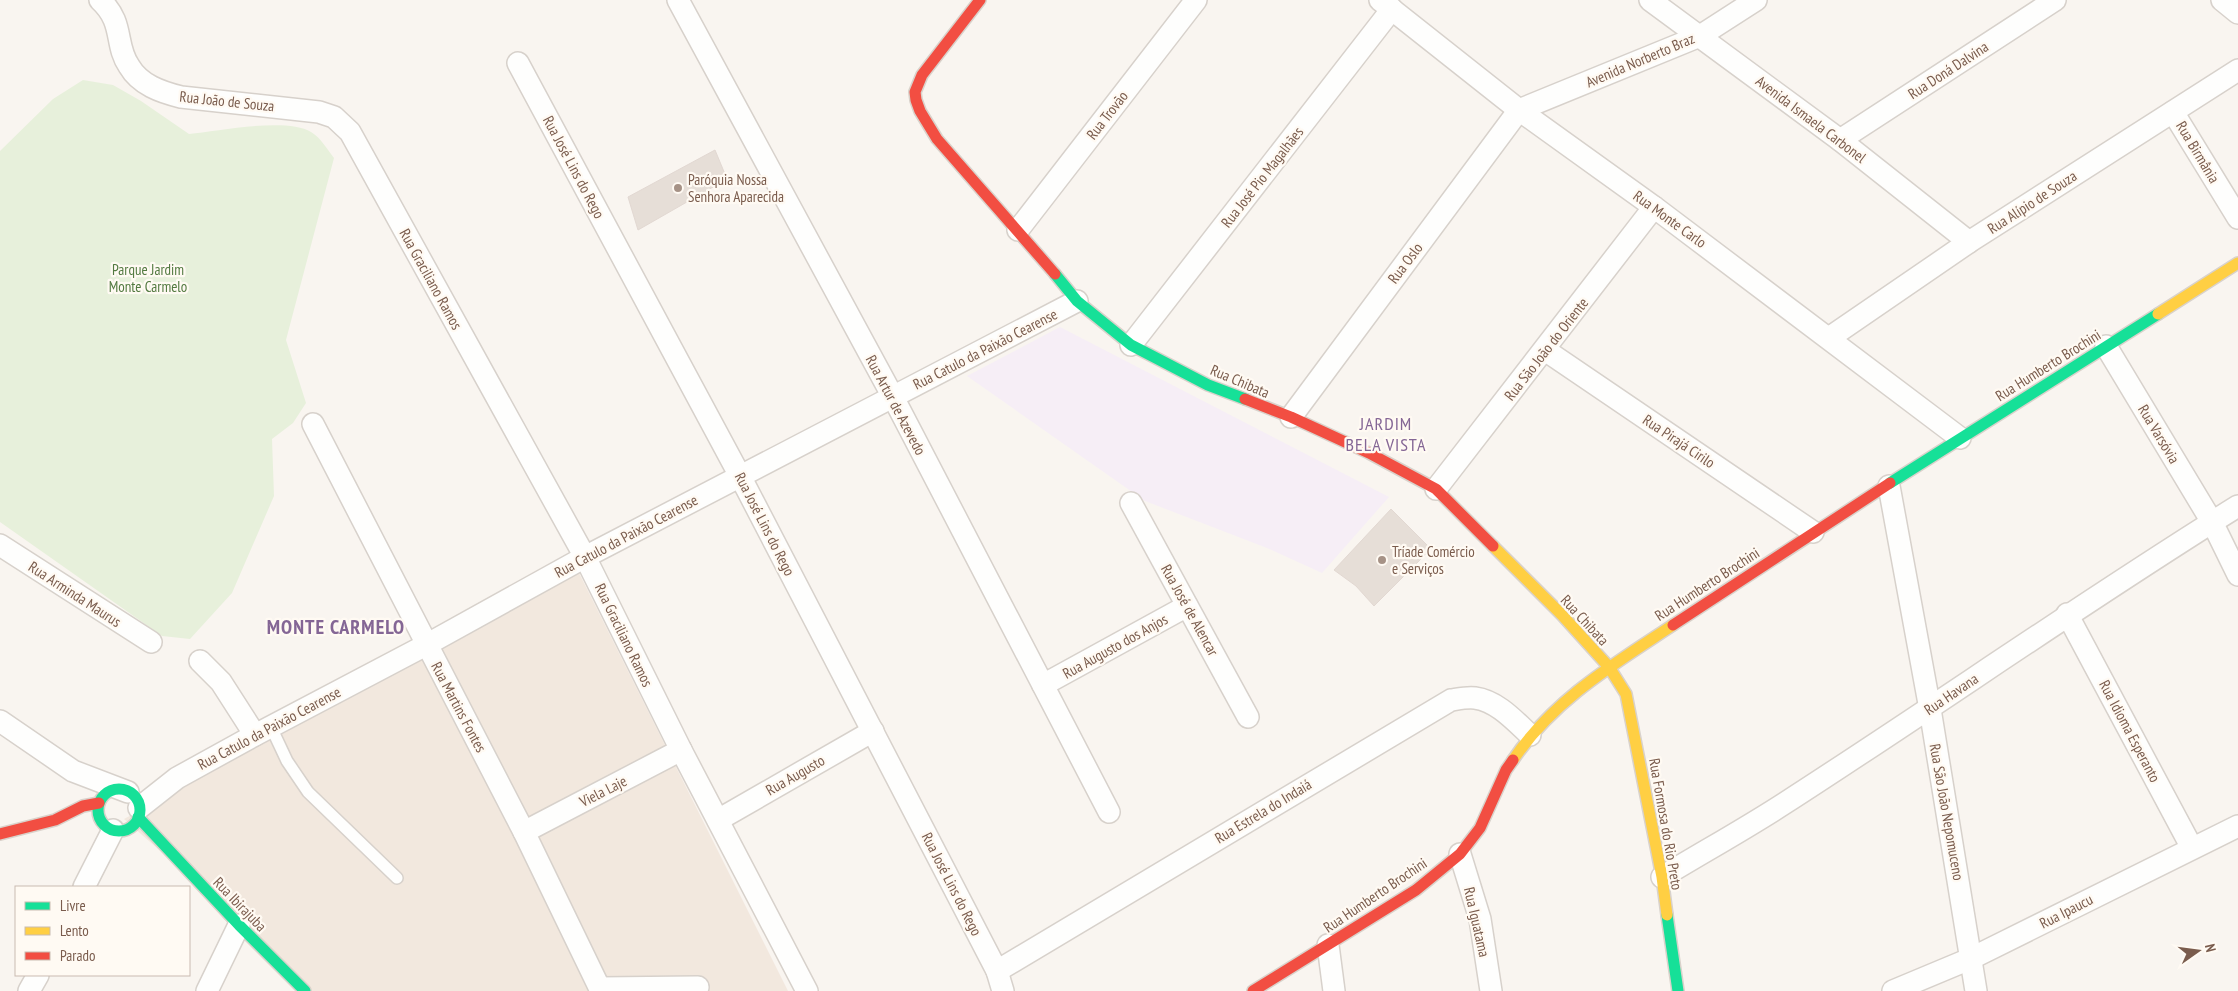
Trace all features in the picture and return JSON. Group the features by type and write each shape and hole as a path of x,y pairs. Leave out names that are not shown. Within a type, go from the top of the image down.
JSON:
{"street":[{"name":"Rua João de Souza","path":"100,0 108,8 117,24 128,66 149,86 166,94 181,97 319,112 334,117 350,132 361,152"},
{"name":"Rua Artur de Azevedo","path":"678,0 892,397 1109,812"},
{"name":"Rua Chibata","path":"980,0 922,75 915,92 916,100 936,139 1018,230 1077,301 1131,345 1208,385 1290,417 1409,473 1436,489 1562,615 1609,667"},
{"name":"Rua Trovão","path":"1018,230 1196,0"},
{"name":"Avenida Ismaela Carbonel","path":"1650,0 1840,140 1970,242"},
{"name":"Avenida Norberto Braz","path":"1519,110 1700,36 1756,0"},
{"name":"Rua Doná Dalvina","path":"1840,140 2056,0"},
{"path":"2222,0 2238,13"},
{"name":"Rua Monte Carlo","path":"1386,5 1519,110 1654,207 1960,438"},
{"name":"Rua José Pio Magalhães","path":"1131,345 1386,5"},
{"name":"Rua José Lins do Rego","path":"518,63 740,476 1000,981"},
{"name":"Rua Alípio de Souza","path":"1829,338 1970,242 2238,70"},
{"name":"Rua Oslo","path":"1290,417 1519,110"},
{"name":"Rua Birmânia","path":"2173,112 2238,218"},
{"name":"Rua Graciliano Ramos","path":"361,152 585,557 681,750 807,991"},
{"name":"Rua São João do Oriente","path":"1436,489 1654,207"},
{"name":"Rua Humberto Brochini","path":"1253,991 1416,890 1460,854 1480,828 1506,770 1530,735 1564,701 1609,667 1813,532 1889,486 1960,438 2238,263"},
{"name":"Rua Catulo da Paixão Cearense","path":"123,819 177,778 263,731 426,645 585,557 1077,301"},
{"name":"Rua Varsóvia","path":"2106,346 2212,522 2238,575"},
{"name":"Rua Pirajá Cirilo","path":"1545,350 1813,532"},
{"name":"Rua Martins Fontes","path":"313,424 524,832 601,990"},
{"name":"Rua São João Nepomuceno","path":"1889,486 1930,709 1976,991"},
{"name":"Rua José de Alencar","path":"1131,504 1248,717"},
{"name":"Rua Havana","path":"1662,877 1783,804 1930,709 2067,614 2238,506"},
{"name":"Rua Arminda Maurus","path":"0,545 151,642"},
{"name":"Rua Augusto dos Anjos","path":"1043,685 1187,606"},
{"name":"Rua Idioma Esperanto","path":"2067,614 2192,848"},
{"path":"200,661 222,682 263,731"},
{"name":"Rua Formosa do Rio Preto","path":"1609,667 1626,694 1630,710 1662,877 1678,991"},
{"name":"Rua Estrela do Indaiá","path":"1000,981 1451,700 1473,697 1490,702 1512,718 1530,735"},
{"path":"0,721 73,771 123,819"},
{"name":"Rua Augusto","path":"718,820 872,731"},
{"name":"Viela Laje","path":"524,832 681,750"},
{"path":"73,771 99,802"},
{"path":"0,834 55,820 83,806 99,802 109,792 122,790 123,819 85,886"},
{"path":"99,802 98,812 123,819"},
{"name":"Rua Ibirajuba","path":"90,824 123,819 156,836 239,926 305,991"},
{"path":"55,820 73,822"},
{"name":"Rua Ipaucu","path":"1893,991 1972,958 2238,826"},
{"name":"Rua Iguatama","path":"1460,854 1480,919 1491,991"},
{"path":"208,991 239,926"},
{"path":"1328,945 1334,991"},
{"path":"30,991 38,976"},
{"path":"601,990 698,987"}],"lane":[{"path":"263,731 287,761 308,792 397,878"}],"shaded area":[{"path":"1060,327 1389,497 1322,573 1267,548 1145,501 967,376"},
{"path":"578,571 788,991 302,991 234,916 124,819"}],"green space":[{"name":"Parque Jardim Monte Carmelo","path":"83,80 113,85 141,101 189,134 269,125 300,128 318,137 334,158 286,340 306,403 293,423 272,439 274,496 232,593 190,639 162,636 0,522 0,151 53,99"}],"building":[{"name":"Paróquia Nossa Senhora Aparecida","path":"715,150 727,179 638,230 628,197"},
{"name":"Tríade Comércio e Serviços","path":"1391,509 1431,549 1374,606 1356,586 1334,570"}],"traffic: fast":[{"path":"1055,274 1077,301 1131,345 1208,385 1245,399"},
{"path":"1890,483 2158,314"},
{"path":"119,789 134,795 140,810 134,825 119,831 104,825 98,810 104,795 119,789"},
{"path":"138,817 239,925 305,991"},
{"path":"1667,915 1678,991"}],"traffic: slow":[{"path":"2158,314 2238,263"},
{"path":"1493,546 1562,615 1609,667 1626,694 1662,877 1667,915"},
{"path":"1513,760 1529,738 1547,719 1586,684 1673,625"}],"traffic: jam":[{"path":"980,0 922,75 915,92 916,100 920,111 937,139 1055,274"},
{"path":"1245,399 1291,417 1369,453 1436,489 1493,546"},
{"path":"1673,625 1890,483"},
{"path":"1253,991 1416,890 1460,854 1480,828 1506,770 1513,760"},
{"path":"0,834 55,820 83,806 99,803"}],"place":[{"name":"Paróquia Nossa Senhora Aparecida","path":"678,188"},
{"name":"Tríade Comércio e Serviços","path":"1382,560"}],"district":[{"name":"JARDIM BELA VISTA","path":"1386,433"},
{"name":"MONTE CARMELO","path":"336,627"}]}
